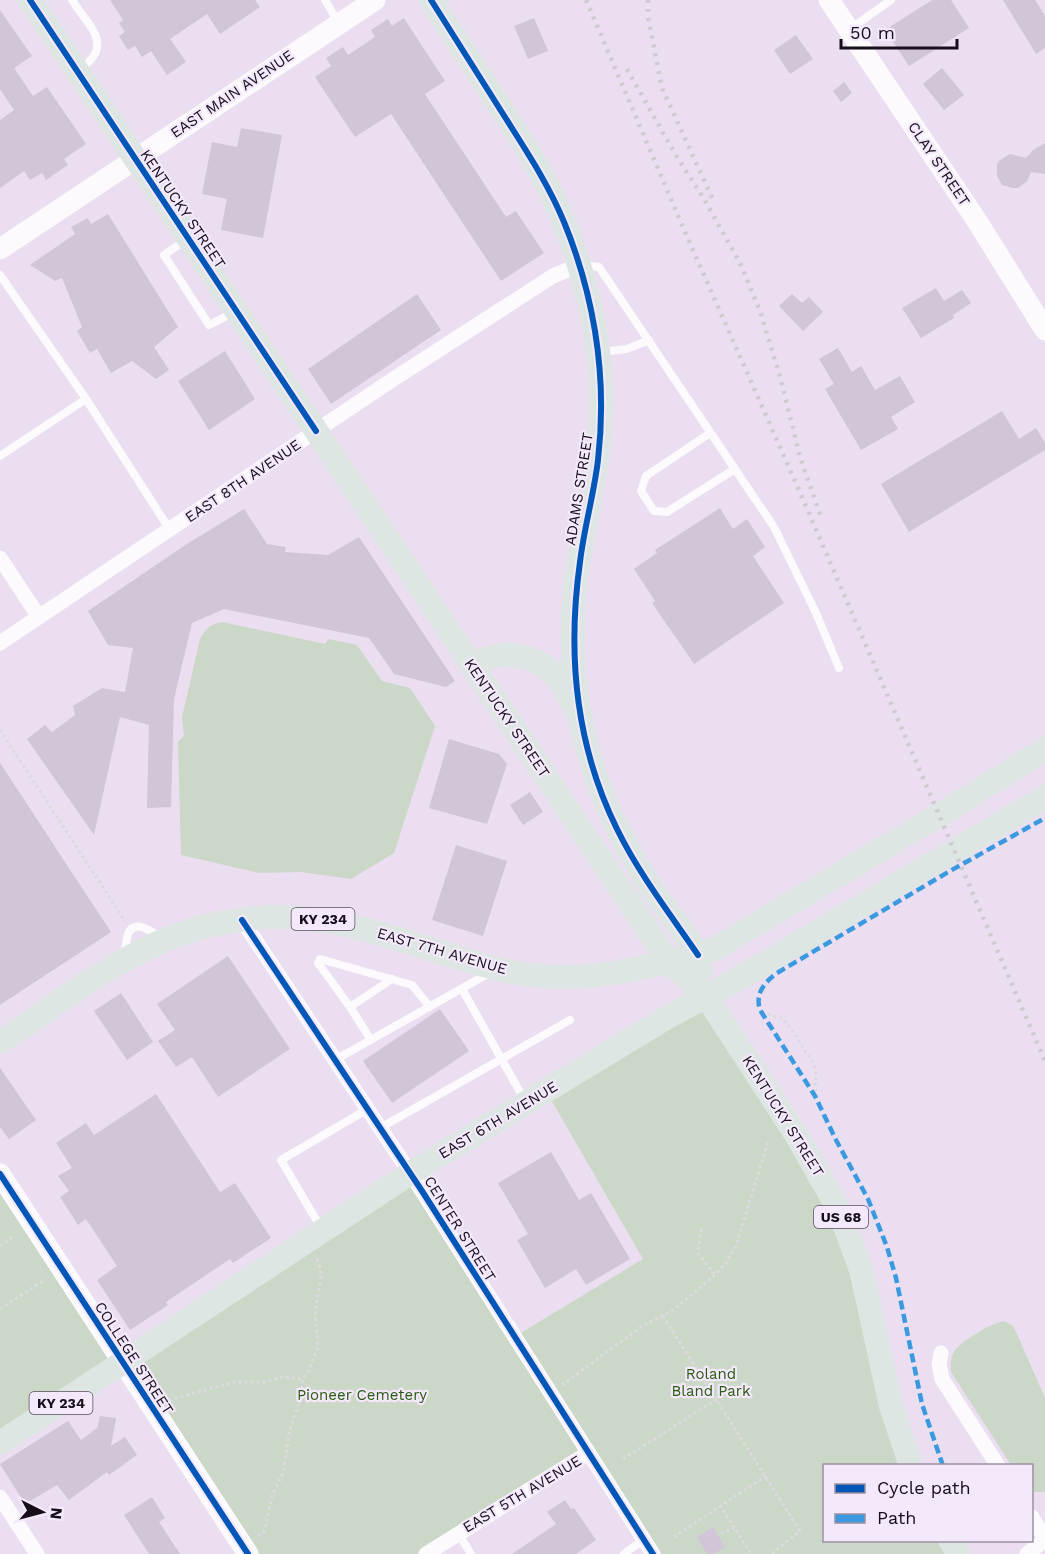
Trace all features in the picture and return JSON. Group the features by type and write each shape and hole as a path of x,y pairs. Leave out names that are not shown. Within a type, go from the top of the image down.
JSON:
{"main road":[{"name":"KENTUCKY STREET","path":"30,0 669,962 706,996 797,1136 834,1201 847,1229 861,1270 891,1406 910,1464"},
{"name":"ADAMS STREET","path":"431,0 539,170 564,221 579,265 598,352 601,427 573,611 574,668 579,715 599,788 617,830 648,883 698,956 706,996"},
{"path":"472,666 483,658 502,654 535,661 547,668 558,679 579,715"},
{"path":"698,956 716,948 956,806 1045,749"},
{"name":"EAST 6TH AVENUE","path":"0,1443 122,1362 317,1241 410,1173 1045,797"},
{"name":"EAST 7TH AVENUE","path":"0,1042 122,962 165,941 194,930 274,916 321,919 358,927 497,968 536,976 570,978 606,975 698,956"}],"street":[{"name":"EAST MAIN AVENUE","path":"0,249 375,0"},
{"name":"CLAY STREET","path":"829,0 977,222 1045,330"},
{"name":"EAST 8TH AVENUE","path":"0,643 316,431 553,276 579,265"},
{"path":"0,558 39,617"},
{"name":"CENTER STREET","path":"242,920 410,1173 653,1554"},
{"name":"COLLEGE STREET","path":"0,1174 122,1362 253,1545"},
{"path":"941,1353 939,1364 942,1378 997,1464"},
{"name":"EAST 5TH AVENUE","path":"426,1554 588,1453"},
{"path":"0,1497 37,1554"},
{"path":"1028,1554 1045,1540 1033,1519"}],"lane":[{"path":"72,0 96,36 98,44 92,61 77,71"},
{"path":"325,0 339,23"},
{"path":"849,30 891,0"},
{"path":"579,265 599,267 774,527 816,613 839,668"},
{"path":"0,275 86,399 170,530"},
{"path":"598,352 627,349 649,340"},
{"path":"0,456 86,399"},
{"path":"710,433 646,476 641,491 654,511 667,513 735,469"},
{"path":"371,1040 318,963 320,959 412,985 430,1007"},
{"path":"335,1060 497,968"},
{"path":"350,1007 392,979"},
{"path":"462,989 527,1103"},
{"path":"380,1128 570,1020"},
{"path":"317,1241 281,1160 368,1109"},
{"path":"458,1533 471,1554"},
{"path":"624,1554 644,1539"}],"path":[{"path":"0,730 125,921"},
{"path":"762,1012 781,1018 787,1023 806,1053 816,1072 815,1096"},
{"path":"551,1393 641,1327 663,1316 715,1275 726,1263 736,1246 768,1142"},
{"path":"701,1229 698,1253 715,1275"},
{"path":"0,1246 14,1236"},
{"path":"253,1545 264,1532 272,1496 284,1473 290,1429 301,1397 303,1379 318,1347 315,1311 320,1267 317,1241"},
{"path":"0,1309 43,1281"},
{"path":"663,1316 800,1532 771,1554"},
{"path":"167,1401 234,1382 264,1383 282,1377 303,1379"},
{"path":"623,1459 717,1399"},
{"path":"674,1538 766,1476"},
{"path":"720,1505 751,1554"},
{"path":"721,1534 734,1528"}],"green space":[{"path":"222,622 325,644 328,639 357,645 382,681 410,688 435,726 394,853 351,879 301,872 259,873 181,855 178,742 184,736 182,717 200,639 204,632 214,624"},
{"path":"706,996 839,1210 911,1464 823,1464 823,1542 951,1542 959,1554 654,1554 589,1453 430,1554 247,1554 122,1362 412,1172 514,1337 643,1259 546,1091"},
{"path":"0,1177 122,1362 0,1443"},
{"path":"1004,1321 1013,1326 1045,1398 1045,1492 1033,1492 1033,1464 1010,1464 951,1372 954,1352 969,1338"}],"building":[{"path":"110,0 255,0 260,7 220,34 207,14 170,39 186,62 167,75 151,51 142,57 135,46 128,50 119,36 125,32 119,23 123,20"},
{"path":"932,0 951,0 969,28 909,66 885,30"},
{"path":"1003,0 1035,0 1045,16 1045,48 1036,54"},
{"path":"0,10 32,56 14,68 33,96 47,87 86,144 64,159 68,165 46,180 42,173 30,180 24,171 0,188 0,120 14,110 0,89"},
{"path":"404,18 445,81 425,94 506,217 516,211 544,253 501,281 391,114 355,137 315,77 331,66 326,58 343,47 348,55 375,37 371,30 388,19 392,26"},
{"path":"534,18 548,51 528,59 514,26"},
{"path":"796,35 813,59 790,74 774,50"},
{"path":"942,68 964,95 944,110 923,84"},
{"path":"844,82 852,93 841,102 833,91"},
{"path":"241,128 282,135 263,238 221,230 227,199 202,194 212,142 237,147"},
{"path":"1045,143 1045,174 1031,172 1027,181 1018,188 1002,185 997,176 997,164 1000,160 1010,154 1026,158 1033,150"},
{"path":"108,214 178,327 154,347 169,370 156,379 132,361 111,373 97,349 90,353 77,331 82,327 62,278 55,281 30,265 75,234 71,227 88,218 91,224"},
{"path":"936,288 944,301 962,290 971,303 953,315 954,318 921,338 902,308"},
{"path":"417,294 441,330 331,404 308,369"},
{"path":"792,294 802,303 809,297 823,312 803,331 779,306"},
{"path":"838,348 852,372 861,366 875,390 900,376 915,402 891,417 898,429 861,450 825,389 834,384 819,359"},
{"path":"225,351 255,399 209,430 178,381"},
{"path":"1002,411 1019,439 1036,428 1045,443 1045,450 909,532 881,484"},
{"path":"720,508 733,529 747,519 765,547 753,556 784,603 694,664 652,603 655,601 634,569 657,553 655,550"},
{"path":"244,509 267,544 286,547 285,552 328,555 359,537 455,681 446,687 394,674 369,638 224,609 192,623 174,699 171,807 147,808 149,725 120,717 94,835 27,739 45,725 52,732 75,715 73,706 102,688 125,692 133,648 108,645 88,611 187,544"},
{"path":"449,739 499,754 507,764 487,824 429,808"},
{"path":"0,763 111,932 0,1005"},
{"path":"530,792 543,812 523,825 510,805"},
{"path":"456,845 507,861 483,936 432,920"},
{"path":"228,956 290,1049 218,1097 192,1057 176,1067 158,1041 175,1030 157,1004"},
{"path":"121,993 153,1042 127,1060 94,1011"},
{"path":"440,1009 469,1051 392,1103 363,1061"},
{"path":"0,1068 36,1120 9,1139 0,1127"},
{"path":"156,1094 220,1192 235,1183 271,1238 233,1263 230,1259 166,1302 168,1305 130,1330 97,1280 117,1266 86,1219 78,1225 60,1197 69,1191 58,1176 72,1168 56,1143 86,1123 94,1135"},
{"path":"551,1152 579,1200 591,1193 630,1259 586,1285 576,1269 545,1288 517,1240 528,1234 498,1183"},
{"path":"100,1416 116,1418 111,1446 125,1437 137,1455 109,1475 107,1472 69,1500 57,1485 25,1504 0,1464 68,1421 81,1440 97,1428"},
{"path":"152,1497 165,1518 159,1522 180,1554 149,1554 124,1515"},
{"path":"565,1500 571,1509 574,1508 596,1540 576,1554 512,1554 556,1524 547,1512"},
{"path":"713,1527 725,1547 714,1554 707,1554 697,1537"}],"railway":[{"path":"586,0 1045,1061"},
{"path":"648,0 648,17 662,88 714,202"},
{"path":"627,69 740,263 760,311 781,380 800,457 822,520"}],"marked path":[{"path":"942,1464 922,1404 896,1278 887,1247 868,1199 815,1096 760,1010 759,998 765,985 777,973 1045,818"}],"cycle path":[{"path":"30,0 316,431"},
{"path":"431,0 543,180 564,222 582,276 593,317 601,412 598,460 576,596 575,665 578,699 592,765 617,829 645,878 698,955"},
{"path":"242,920 422,1191 653,1554"},
{"path":"0,1174 248,1554"}],"park label":[{"name":"Roland Bland Park","path":"711,1382"},
{"name":"Pioneer Cemetery","path":"362,1395"}]}
